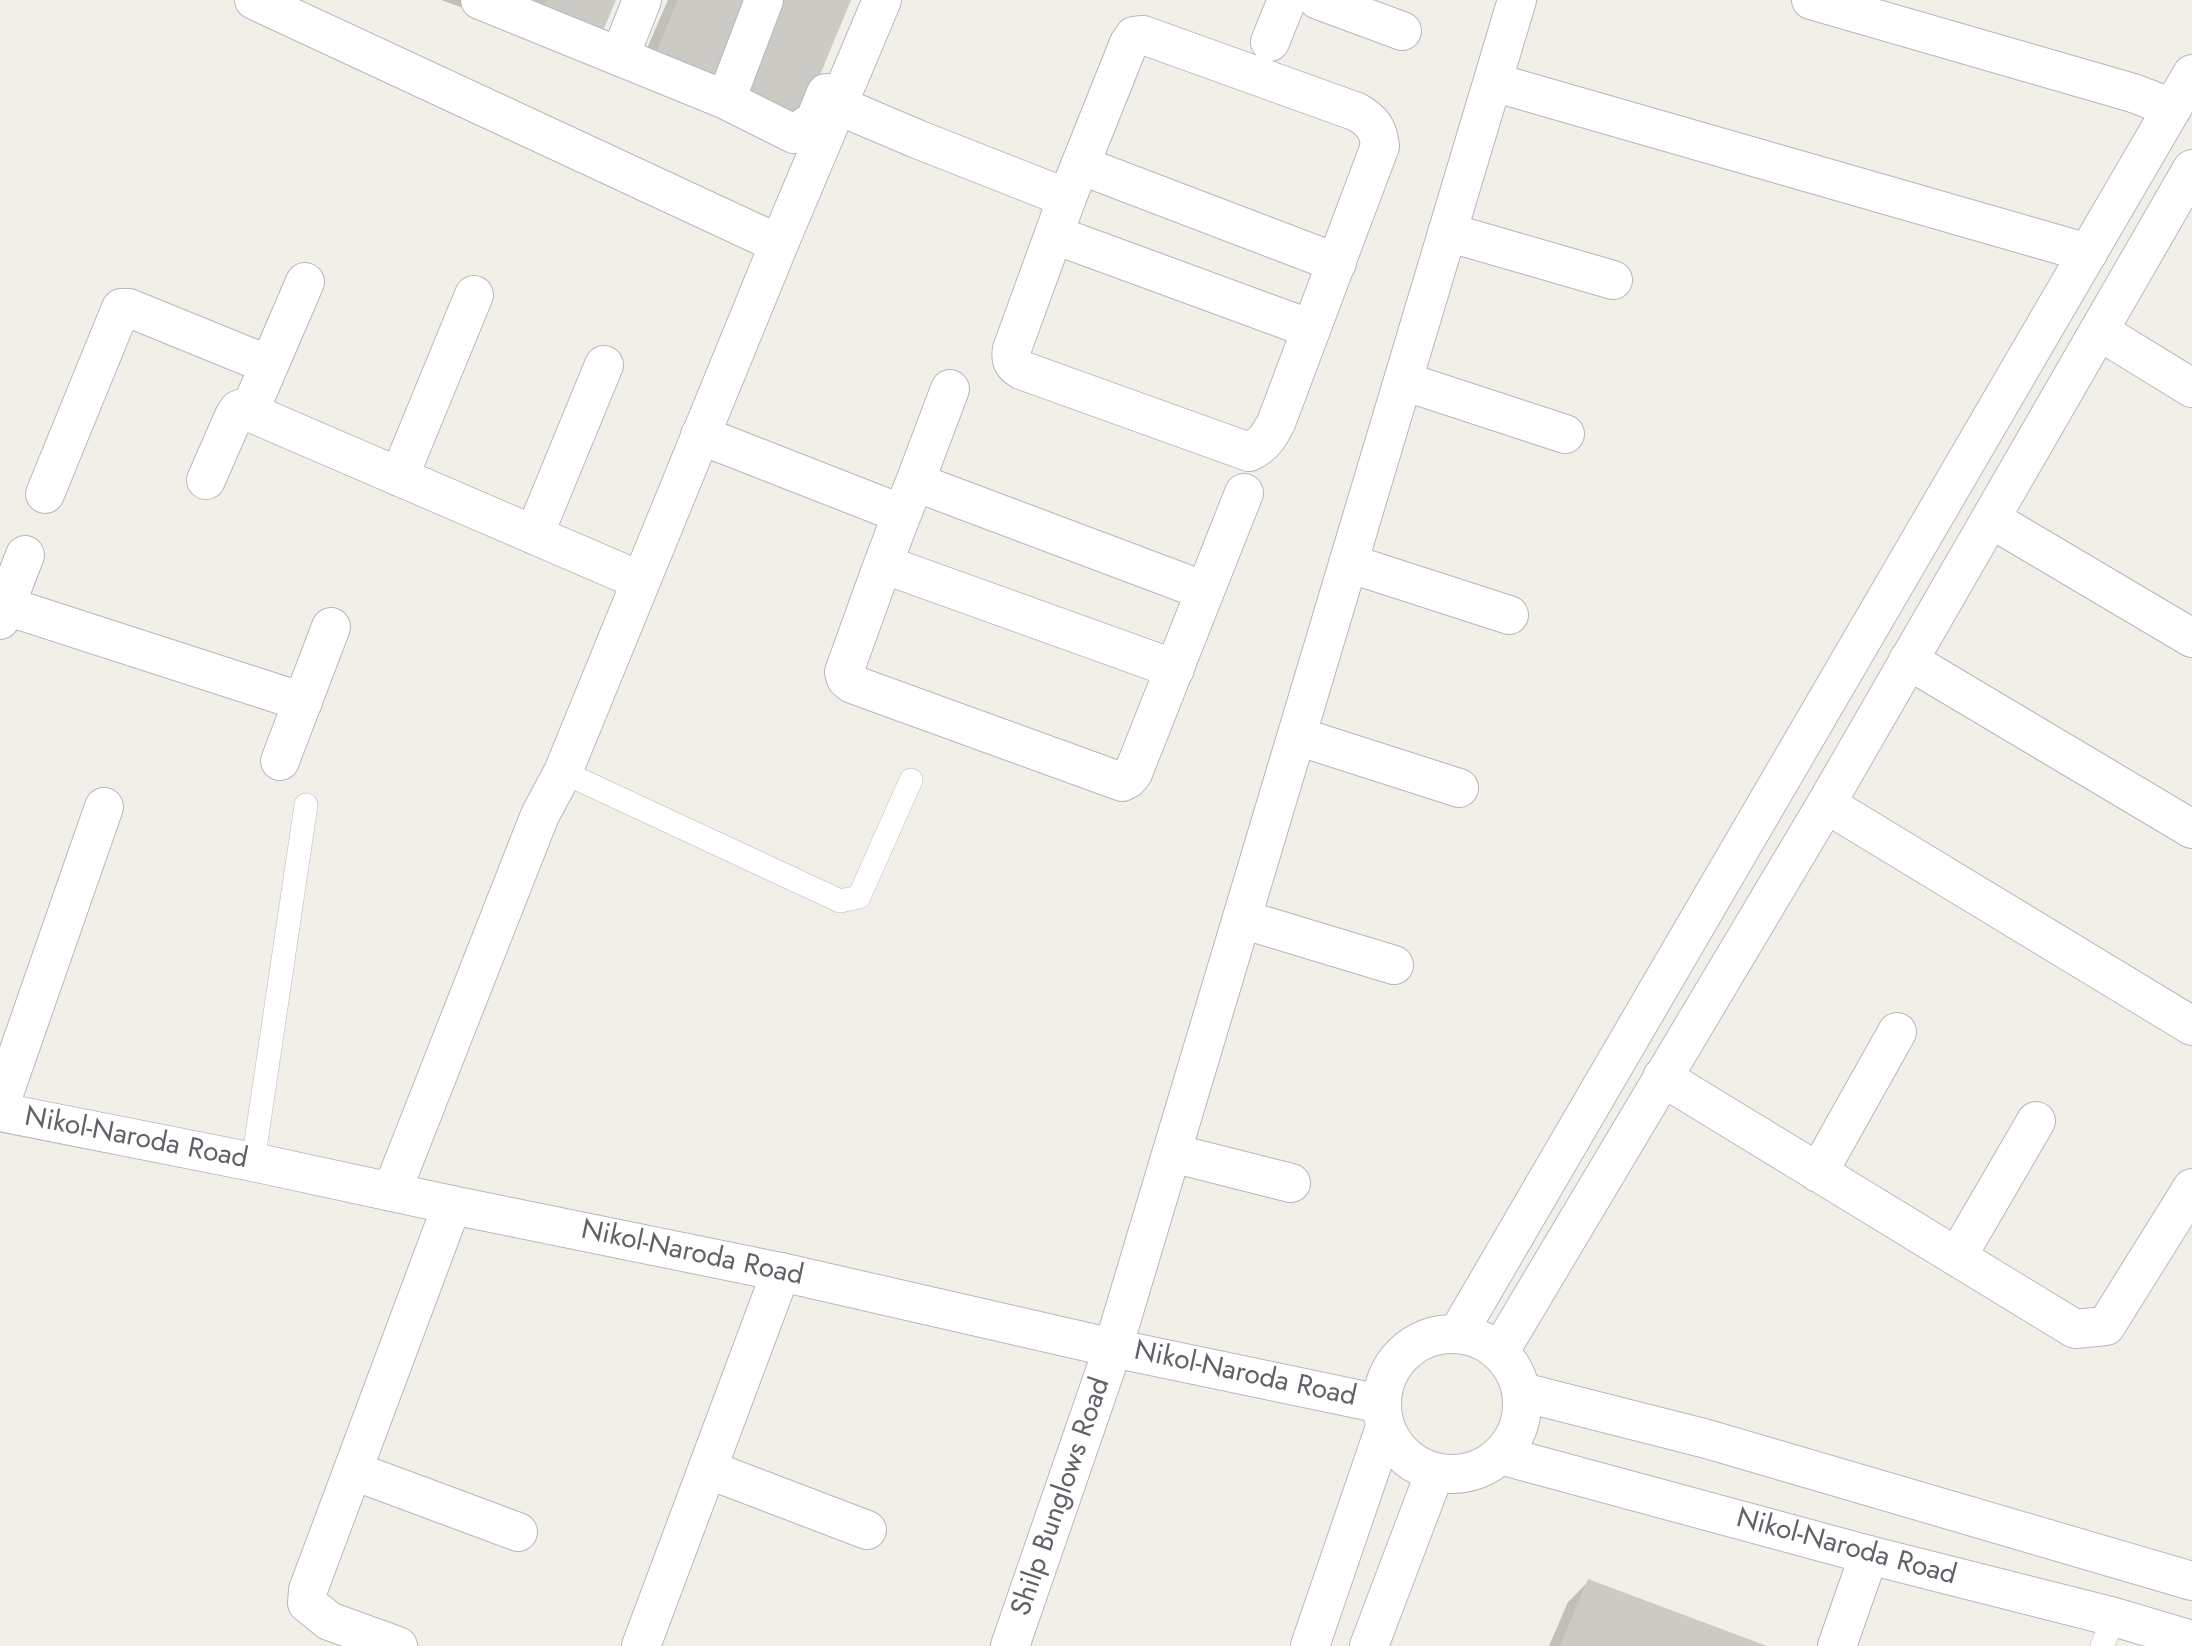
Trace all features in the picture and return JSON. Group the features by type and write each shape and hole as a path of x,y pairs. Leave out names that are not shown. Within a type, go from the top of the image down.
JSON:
{"street":[{"path":"254,0 779,244"},
{"path":"480,0 726,100 794,134 816,120 863,0"},
{"path":"620,56 642,0"},
{"path":"726,100 764,0"},
{"path":"392,1191 540,815 563,772 882,0"},
{"path":"1270,42 1287,0"},
{"path":"1318,0 1402,31"},
{"name":"Shilp Bunglows Road","path":"1010,1646 1113,1348 1517,0"},
{"path":"1811,0 2133,93 2172,108"},
{"path":"1143,35 1357,112 1368,118 1378,131 1380,146 1337,263 1276,423 1258,448 1249,452 1021,370 1010,359 1074,182 1134,36 1143,35"},
{"path":"1369,1646 1435,1472 1458,1474 1481,1469 1500,1455 1514,1437 1522,1415 1522,1392 1514,1370 1500,1351 1481,1339 1458,1333 2192,74"},
{"path":"1493,82 2088,253"},
{"path":"837,105 917,139 1074,182 1337,263"},
{"path":"1500,1351 1826,804 2192,169"},
{"path":"1447,232 1613,280"},
{"path":"1055,235 1311,329"},
{"path":"249,412 305,282"},
{"path":"399,477 474,295"},
{"path":"45,494 121,308 129,308 269,365"},
{"path":"2099,331 2192,387"},
{"path":"534,535 604,365"},
{"path":"1403,382 1565,434"},
{"path":"950,389 844,672 846,680 1096,773 1122,782 1133,773 1244,493"},
{"path":"206,480 234,416 243,408 641,581"},
{"path":"700,435 1205,591"},
{"path":"1991,519 2192,638"},
{"path":"25,555 2,610 303,702"},
{"path":"1348,563 1509,615"},
{"path":"883,564 1175,669"},
{"path":"280,761 331,627"},
{"path":"1908,660 2192,829"},
{"path":"1297,736 1459,788"},
{"path":"1826,804 2192,1026"},
{"path":"0,1105 104,807"},
{"path":"1242,919 1394,965"},
{"path":"1818,1172 1897,1032"},
{"path":"1662,1077 2075,1329 2106,1326 2192,1188"},
{"name":"Nikol-Naroda Road","path":"0,1112 253,1161 452,1205 781,1272 1113,1348 1383,1415"},
{"path":"1957,1256 2036,1121"},
{"path":"1172,1153 1291,1183"},
{"path":"398,1646 329,1620 307,1603 308,1590 452,1205"},
{"path":"653,1643 707,1469 781,1272"},
{"name":"Nikol-Naroda Road","path":"1435,1472 1414,1463 1397,1447 1383,1415 1386,1381 1397,1361 1414,1345 1435,1335 1458,1333"},
{"path":"1522,1392 1707,1439 2192,1581"},
{"path":"1310,1646 1383,1415"},
{"name":"Nikol-Naroda Road","path":"1500,1455 1869,1555 2108,1632 2192,1640"},
{"path":"707,1469 867,1530"},
{"path":"354,1471 518,1532"},
{"path":"1837,1646 1869,1555"}],"lane":[{"path":"563,772 840,901 859,897 911,780"},
{"path":"253,1161 306,805"}],"building":[{"path":"546,0 616,0 602,33 541,11"},
{"path":"678,0 749,0 716,79 654,57"},
{"path":"782,0 851,0 803,116 742,94"},
{"path":"1588,1579 1767,1646 1560,1646"}]}
